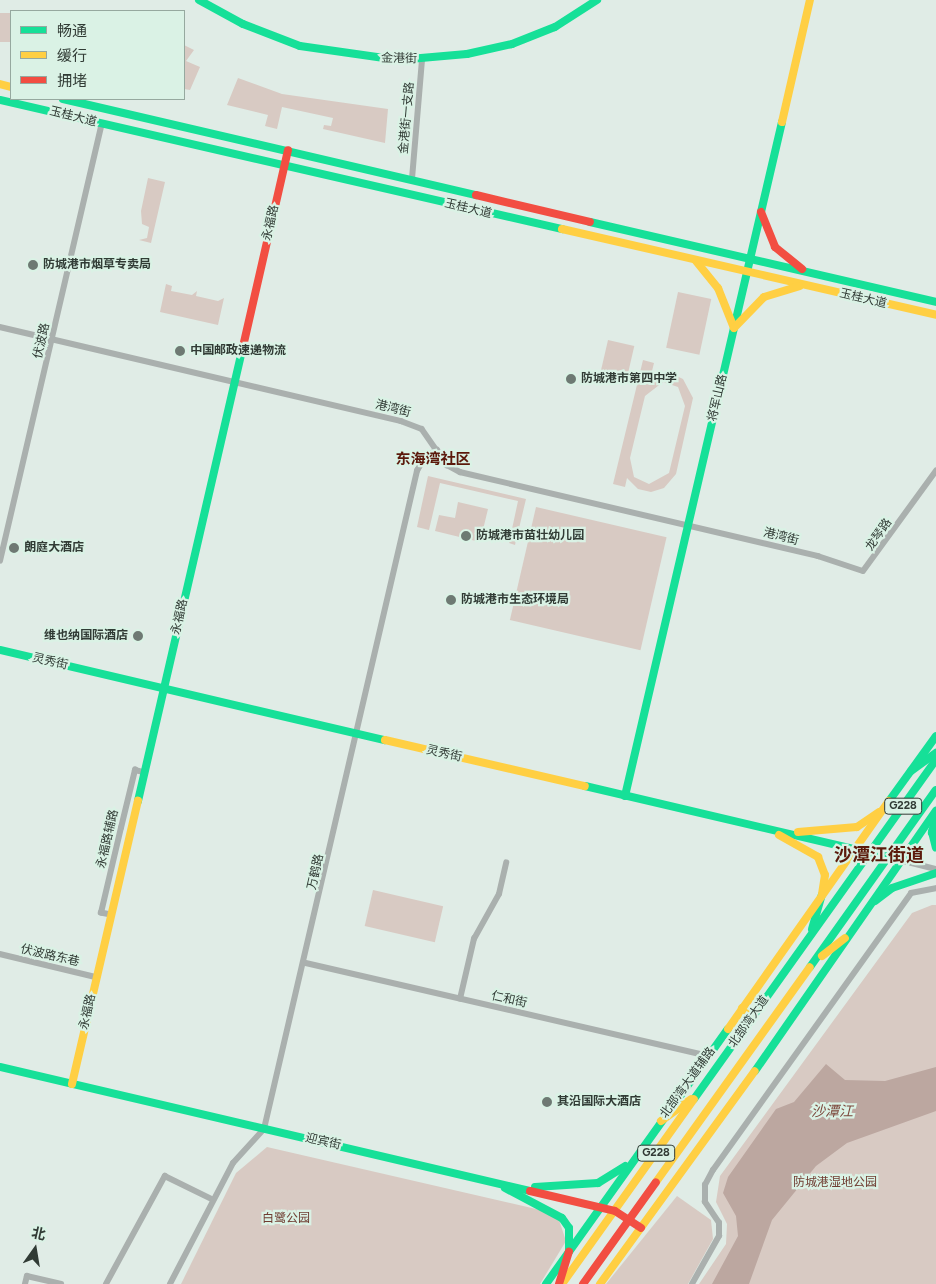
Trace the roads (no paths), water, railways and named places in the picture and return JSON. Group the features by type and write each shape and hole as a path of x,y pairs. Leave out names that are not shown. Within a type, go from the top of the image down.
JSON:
{"main road":[{"name":"金港街","path":"200,0 243,24 300,46 357,57 422,59 512,44 555,27 597,0"},
{"name":"将军山路","path":"625,796 810,0"},
{"name":"玉桂大道","path":"0,100 936,315"},
{"name":"玉桂大道","path":"68,100 936,302"},
{"name":"永福路","path":"72,1084 288,150"},
{"path":"761,212 776,247 806,272"},
{"path":"696,261 718,288 734,328 764,297 804,285"},
{"name":"灵秀街","path":"0,650 888,857"},
{"name":"北部湾大道辅路","path":"546,1284 603,1208 634,1158 857,850 886,805 936,736"},
{"path":"911,771 936,753"},
{"name":"北部湾大道","path":"562,1284 936,760"},
{"name":"北部湾大道","path":"582,1284 936,790"},
{"path":"769,829 836,832 857,827 886,805"},
{"path":"600,1284 686,1171 845,938 936,811"},
{"path":"936,817 932,832 936,848"},
{"path":"769,829 818,857 825,876 822,896 809,938"},
{"path":"864,912 892,888 936,874"},
{"path":"811,964 845,938"},
{"path":"742,1008 754,1016"},
{"name":"迎宾街","path":"0,1067 615,1211 641,1228"},
{"path":"661,1121 698,1094"},
{"path":"510,1185 556,1189 598,1183 634,1158"},
{"path":"484,1179 550,1207 562,1218 569,1228 569,1252 558,1284"}],"street":[{"name":"金港街一支路","path":"412,179 422,59"},
{"name":"伏波路","path":"0,561 102,124"},
{"name":"港湾街","path":"0,327 417,426 437,450 447,466 460,472 818,556"},
{"name":"万鹤路","path":"170,1284 212,1199 233,1163 264,1129 306,963 417,470 425,456 437,450"},
{"name":"龙琴路","path":"818,556 868,569 936,471"},
{"path":"888,857 936,869"},
{"path":"460,999 474,939 499,894 506,864"},
{"path":"692,1284 720,1236 718,1223 705,1202 705,1185 713,1170 911,893 936,888"},
{"name":"伏波路东巷","path":"0,954 96,977"},
{"name":"仁和街","path":"306,963 708,1056"},
{"path":"106,1284 165,1176 212,1199"},
{"path":"25,1284 27,1276 61,1284"}],"water":[{"name":"沙潭江","path":"826,1064 845,1080 885,1081 936,1067 936,1111 847,1143 816,1166 772,1220 749,1284 712,1284 738,1236 736,1216 723,1193 728,1177 776,1109 794,1102"}],"place":[{"name":"防城港市烟草专卖局","path":"33,265"},
{"name":"中国邮政速递物流","path":"180,351"},
{"name":"防城港市第四中学","path":"571,379"},
{"name":"防城港市苗壮幼儿园","path":"466,536"},
{"name":"朗庭大酒店","path":"14,548"},
{"name":"防城港市生态环境局","path":"451,600"},
{"name":"维也纳国际酒店","path":"138,636"},
{"name":"其沿国际大酒店","path":"547,1102"}],"district":[{"name":"东海湾社区","path":"433,460"},
{"name":"沙潭江街道","path":"879,855"}],"park label":[{"name":"防城港湿地公园","path":"835,1183"},
{"name":"白鹭公园","path":"286,1219"}]}
